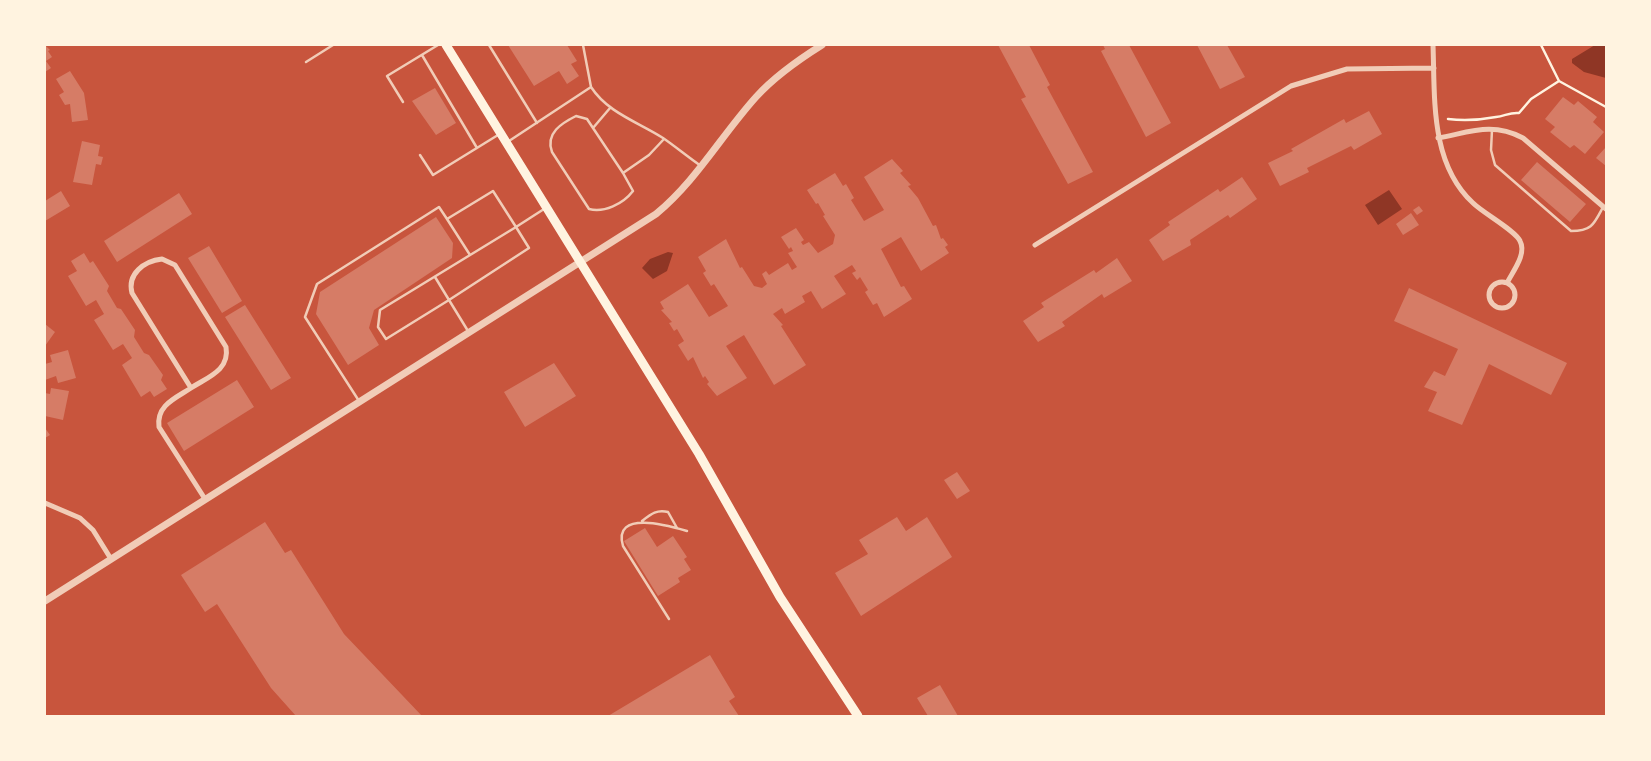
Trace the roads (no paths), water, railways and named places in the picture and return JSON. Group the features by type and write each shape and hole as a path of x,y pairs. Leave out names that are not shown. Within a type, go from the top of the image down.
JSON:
{"main road":[{"path":"446,45 545,208 699,454 780,597 858,716"}],"street":[{"path":"45,601 656,214 686,187 755,98 796,61 822,45"},
{"path":"1433,45 1438,138 1452,176 1468,199 1520,239 1521,255 1507,283"},
{"path":"1035,245 1291,86 1347,69 1434,68"},
{"path":"1438,138 1493,128 1508,131 1523,138 1605,208"},
{"path":"191,388 132,293 132,278 136,271 154,260 162,259 175,265 226,347 226,362 221,368 191,388 165,405 158,418 159,426 205,499"},
{"path":"1498,282 1507,283 1515,290 1515,298 1507,308 1498,308 1491,304 1489,291 1498,282"},
{"path":"45,503 80,518 93,530 111,559"}],"lane":[{"path":"306,62 333,45"},
{"path":"403,102 387,76 438,45"},
{"path":"489,45 537,123"},
{"path":"582,45 591,87 600,100 664,139 702,167"},
{"path":"422,55 477,148"},
{"path":"506,143 591,87"},
{"path":"593,128 611,108"},
{"path":"576,116 587,120 623,173 632,186 633,191 630,195 606,210 599,212 588,209 552,152 551,134 559,126 576,116"},
{"path":"1493,128 1491,150 1495,165 1571,231 1584,231 1593,226 1605,208"},
{"path":"420,155 433,175 500,134"},
{"path":"623,173 649,155 664,139"},
{"path":"448,219 493,191 516,227 529,248 386,339 378,326 380,310 516,227 545,208"},
{"path":"360,402 305,317 317,284 439,207 470,255"},
{"path":"435,276 469,331"},
{"path":"669,619 621,538 622,532 627,528 642,522 654,512 662,510 668,512 677,528"},
{"path":"642,522 687,530"}]}
